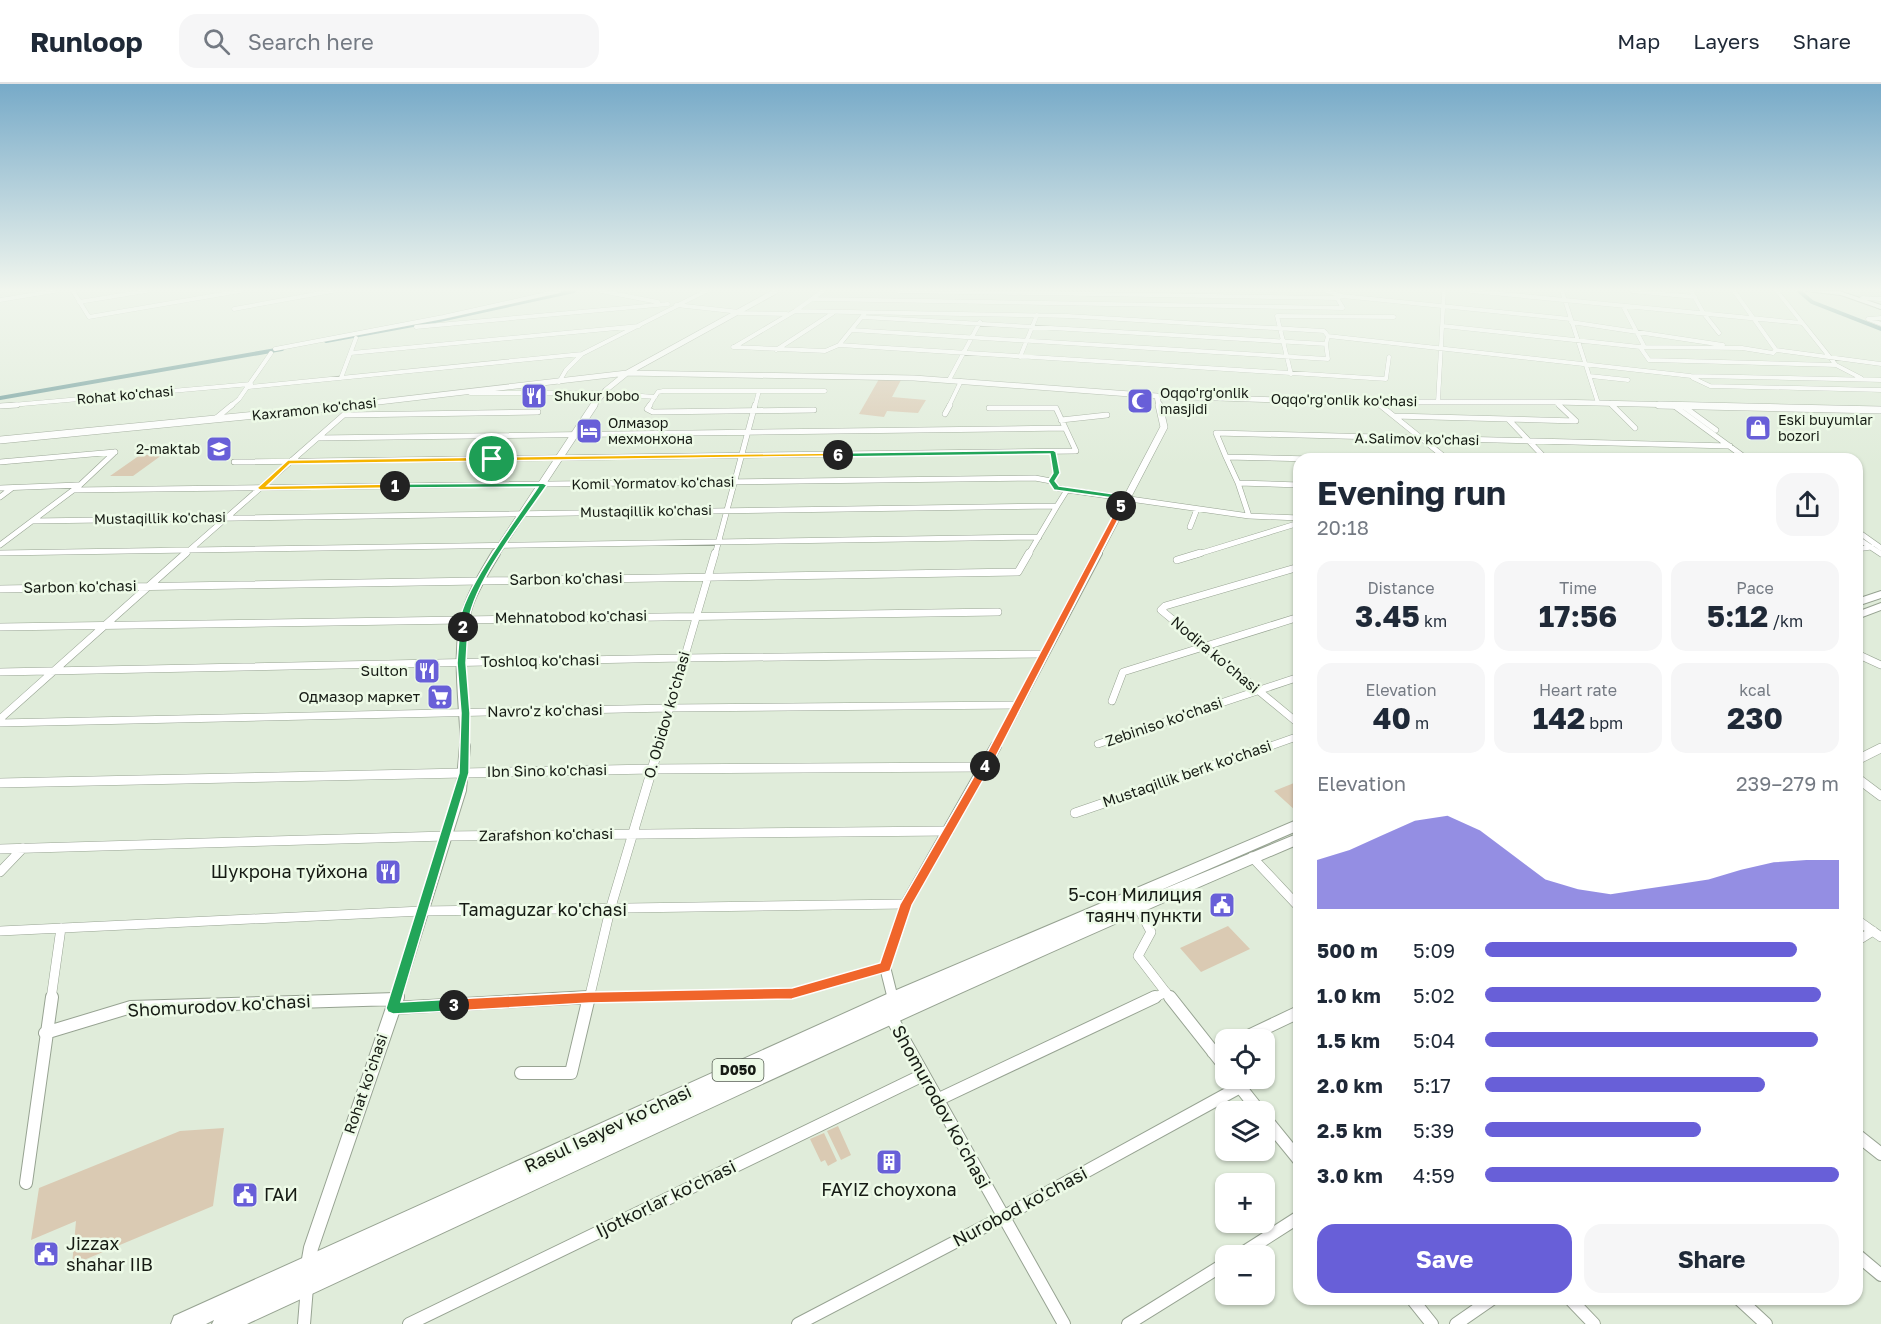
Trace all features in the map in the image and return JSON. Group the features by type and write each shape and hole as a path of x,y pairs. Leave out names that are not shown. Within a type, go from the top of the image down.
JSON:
{"main road":[{"path":"1863,601 1881,594"},
{"path":"1863,614 1881,606"},
{"name":"Rasul Isayev ko'chasi","path":"182,1324 307,1276 892,1007 1293,827"},
{"name":"Rasul Isayev ko'chasi","path":"892,1007 1293,840"},
{"name":"Rasul Isayev ko'chasi","path":"223,1324 307,1276"}],"street":[{"path":"215,419 239,399 273,351 284,349"},
{"path":"342,378 352,349"},
{"path":"351,353 395,349"},
{"name":"Rohat ko'chasi","path":"559,382 566,370 582,354 592,349"},
{"name":"Rohat ko'chasi","path":"307,1276 311,1248 394,1004 464,773 465,713 461,663 464,620 479,581 560,459 573,435 604,393 627,374 673,349"},
{"path":"760,349 825,351 828,349"},
{"path":"892,349 1386,379 1389,357"},
{"path":"949,380 965,349"},
{"path":"1020,357 1024,349"},
{"path":"1154,349 1328,359 1327,349"},
{"path":"1284,349 1291,374"},
{"path":"1438,401 1442,349 1691,376 1881,380"},
{"path":"1581,349 1598,403"},
{"path":"1641,349 1655,372"},
{"path":"1752,349 1881,363"},
{"path":"1822,349 1836,365 1881,389"},
{"name":"Rohat ko'chasi","path":"0,406 342,378 582,354"},
{"path":"1649,360 1836,365"},
{"name":"Oqqo'rg'onlik ko'chasi","path":"627,374 772,374 949,380 1157,396 1881,410"},
{"name":"Kaxramon ko'chasi","path":"0,440 355,405 627,374"},
{"path":"1590,376 1628,380"},
{"path":"1691,376 1710,386 1881,389"},
{"path":"945,414 961,381"},
{"path":"814,410 648,411 647,409 658,392 663,391 825,391"},
{"name":"O. Obidov ko'chasi","path":"521,1072 571,1073 610,910 709,576 759,391"},
{"path":"465,393 604,393 655,397"},
{"path":"892,1007 885,967 906,904 985,767 1164,427 1157,396"},
{"path":"1377,402 1440,453"},
{"path":"1394,416 1576,421 1556,402"},
{"path":"1610,403 1635,428"},
{"path":"0,721 53,671 355,405"},
{"path":"1673,405 1739,453"},
{"path":"1683,406 1748,453"},
{"path":"318,438 1065,428 1056,408 990,408"},
{"path":"344,415 538,412"},
{"path":"1061,420 1107,415"},
{"path":"1508,419 1541,453"},
{"name":"Komil Yormatov ko'chasi","path":"234,462 1076,451 1065,428"},
{"name":"A.Salimov ko'chasi","path":"1226,457 1216,433 1730,446"},
{"path":"1735,450 1744,450"},
{"path":"0,462 115,452 74,490 0,545"},
{"path":"1053,452 1057,473 1051,481 1057,488 1249,516 1293,518"},
{"path":"1249,516 1226,457 1293,459"},
{"name":"Komil Yormatov ko'chasi","path":"74,490 1035,478 1051,481"},
{"path":"1238,483 1293,485"},
{"path":"0,488 80,485"},
{"path":"0,497 13,488"},
{"path":"1057,506 1066,490"},
{"name":"Mustaqillik ko'chasi","path":"33,521 228,516 1057,506"},
{"name":"Sarbon ko'chasi","path":"0,589 1018,572 1057,506"},
{"path":"1190,527 1197,509"},
{"path":"1177,560 1293,525"},
{"path":"1863,535 1880,547"},
{"path":"0,553 1039,537"},
{"path":"1863,542 1881,554"},
{"path":"1863,548 1880,547"},
{"name":"Nodira ko'chasi","path":"1293,569 1161,608 1293,719"},
{"name":"Mehnatobod ko'chasi","path":"0,627 998,612"},
{"path":"1112,701 1123,672 1293,619"},
{"name":"Toshloq ko'chasi","path":"0,672 683,658 1045,654"},
{"path":"1863,657 1881,665"},
{"name":"Zebiniso ko'chasi","path":"1098,744 1293,679"},
{"name":"Navro'z ko'chasi","path":"0,721 669,708 1018,705"},
{"name":"Mustaqillik berk ko'chasi","path":"1075,813 1293,738"},
{"path":"1863,757 1881,748"},
{"name":"Ibn Sino ko'chasi","path":"0,783 651,769 985,767"},
{"path":"1863,782 1881,796"},
{"name":"Zarafshon ko'chasi","path":"0,849 446,836 949,831"},
{"path":"0,872 23,848"},
{"path":"1252,856 1293,900"},
{"name":"Tamaguzar ko'chasi","path":"0,930 422,911 906,904"},
{"path":"1137,905 1151,932 1138,956 1215,1054"},
{"path":"1863,924 1877,934"},
{"path":"26,1183 61,928"},
{"name":"Shomurodov ko'chasi","path":"45,1033 131,1007 394,1004 792,993 885,967"},
{"path":"937,1100 1166,992"},
{"name":"Shomurodov ko'chasi","path":"892,1007 923,1075 1064,1324"},
{"path":"1263,1029 1293,1015"},
{"name":"Ijotkorlar ko'chasi","path":"409,1324 923,1075"},
{"name":"Nurobod ko'chasi","path":"798,1324 1003,1217 1227,1089"},
{"path":"1242,1089 1251,1101"},
{"path":"1275,1131 1293,1153"},
{"path":"1863,1140 1881,1154"},
{"path":"1255,1245 1293,1221"},
{"path":"1863,1260 1881,1275"},
{"path":"1128,1324 1215,1270"},
{"path":"304,1324 307,1276"},
{"path":"1417,1305 1432,1324"},
{"path":"1456,1324 1483,1305"},
{"path":"1576,1305 1594,1324"},
{"path":"1745,1305 1766,1324"}],"shaded area":[{"path":"879,379 901,380 892,397 926,400 918,413 887,411 884,417 859,414"},
{"path":"140,455 162,455 133,476 110,476"},
{"path":"1293,783 1293,808 1274,791"},
{"path":"1228,926 1250,949 1201,972 1180,948"},
{"path":"838,1126 851,1155 841,1160 827,1131"},
{"path":"224,1128 213,1206 72,1265 76,1221 31,1240 39,1188 180,1131"},
{"path":"824,1133 837,1161 828,1166 825,1160 821,1162 810,1139"}],"waterway":[{"path":"0,398 282,349"}],"place":[{"name":"Shukur bobo","path":"534,396"},
{"name":"Oqqo'rg'onlik masjidi","path":"1140,401"},
{"name":"Eski buyumlar bozori","path":"1758,428"},
{"name":"Олмазор мехмонхона","path":"589,431"},
{"name":"2-maktab","path":"219,449"},
{"name":"Sulton","path":"427,671"},
{"name":"Одмазор маркет","path":"440,697"},
{"name":"Шукрона туйхона","path":"388,872"},
{"name":"5-сон Милиция таянч пункти","path":"1222,905"},
{"name":"FAYIZ choyxona","path":"889,1162"},
{"name":"ГАИ","path":"245,1195"},
{"name":"Jizzax shahar IIB","path":"46,1254"}],"route":[{"path":"1053,452 1057,473 1051,481 1057,488 1126,498 985,767 906,904 885,967 792,993 589,997 393,1008 464,773 465,713 461,663 464,620 479,581 543,485 260,488 288,462 492,459 1053,452"}]}
